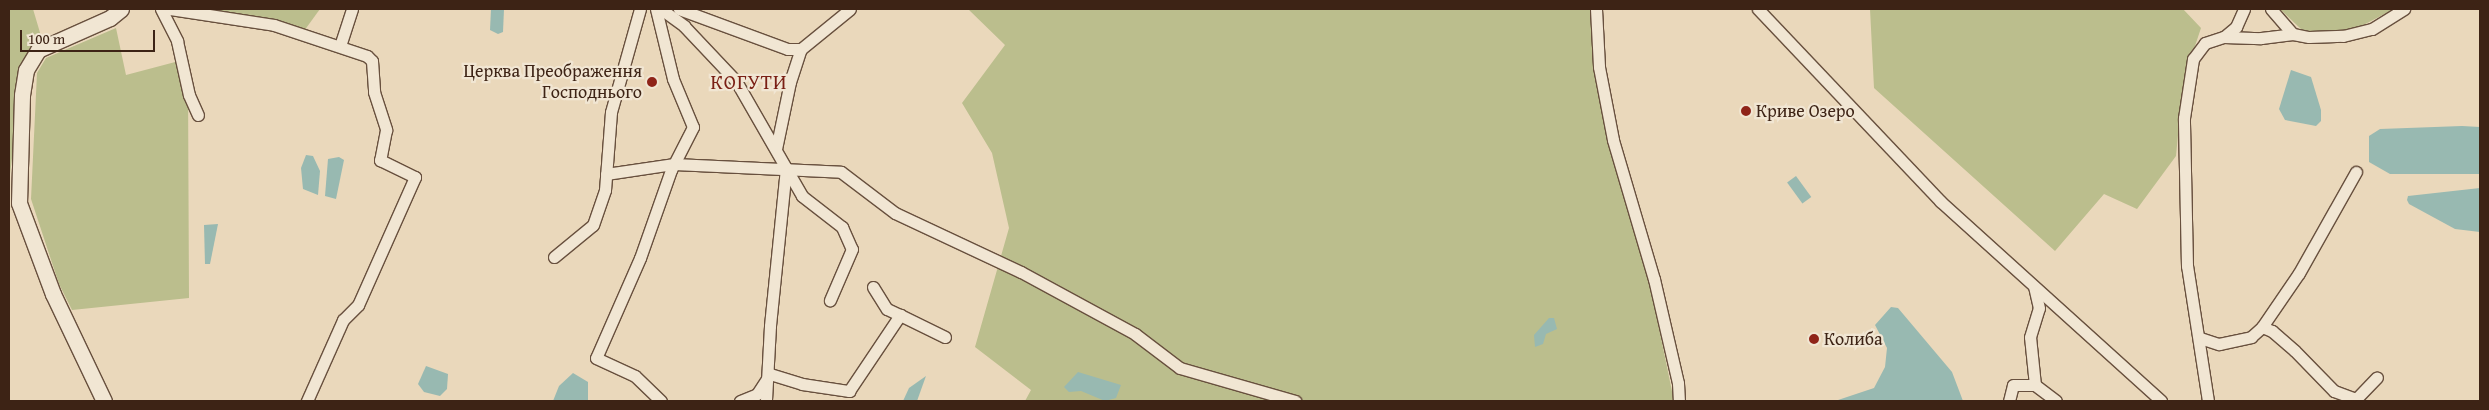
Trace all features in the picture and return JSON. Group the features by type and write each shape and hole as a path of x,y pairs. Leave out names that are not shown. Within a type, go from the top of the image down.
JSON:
{"street":[{"path":"104,401 53,294 19,204 22,94 26,70 38,50 110,18 121,9"},
{"path":"161,9 177,41 190,96 198,114"},
{"path":"170,9 274,25 340,46 372,61 374,92 386,130 380,160 415,178 358,305 342,320 307,401"},
{"path":"340,46 352,9"},
{"path":"554,257 593,225 605,190 612,112 640,9"},
{"path":"656,9 673,79 693,127 674,164 640,258 596,358 635,376 661,401"},
{"path":"661,9 684,26 736,81 802,196 842,227 852,249 830,300"},
{"path":"678,9 788,49 802,49"},
{"path":"776,149 790,82 802,49 850,9"},
{"path":"1596,9 1599,67 1613,140 1654,279 1678,383 1679,401"},
{"path":"1758,9 1938,204 2161,401"},
{"path":"2224,37 2236,27 2244,9"},
{"path":"2271,9 2292,34"},
{"path":"2208,401 2200,338 2187,266 2184,118 2194,59 2205,43 2224,37 2261,38 2292,34 2343,36 2372,29 2404,9"},
{"path":"606,174 674,164 841,172 895,213 1021,272 1135,334 1180,368 1295,401"},
{"path":"766,401 770,374 771,316 786,168"},
{"path":"2200,338 2219,344 2250,337 2262,327 2299,273 2356,172"},
{"path":"873,287 887,309 945,337"},
{"path":"2034,287 2039,308 2030,337 2035,385"},
{"path":"770,374 802,384 849,391 900,315"},
{"path":"2262,327 2272,331 2295,351 2334,392 2359,400 2377,377"},
{"path":"740,401 758,394 770,374"},
{"path":"2009,401 2013,386 2035,385 2056,401"}],"green space":[{"path":"9,9 33,9 41,36 23,68 9,183"},
{"path":"196,9 320,9 304,31"},
{"path":"968,9 1590,9 1599,91 1631,222 1648,275 1674,401 1025,401 1031,390 975,347 1009,228 992,153 962,103 1005,45"},
{"path":"1870,9 2183,9 2201,28 2191,58 2181,104 2176,156 2137,209 2104,194 2055,251 1874,88"},
{"path":"2280,9 2394,9 2350,32 2303,31"},
{"path":"116,28 126,75 179,61 188,82 189,298 72,310 59,284 31,199 37,73 46,58"}],"water":[{"path":"491,9 504,9 503,32 498,34 490,30"},
{"path":"2291,70 2311,77 2321,110 2321,121 2316,126 2285,120 2279,109"},
{"path":"2480,127 2480,174 2390,174 2369,162 2369,136 2380,129"},
{"path":"306,155 313,156 320,171 318,195 303,189 301,168"},
{"path":"339,157 344,160 336,199 325,196 328,159"},
{"path":"1796,176 1811,197 1802,204 1787,182"},
{"path":"2480,188 2480,232 2455,229 2409,204 2407,200 2408,196"},
{"path":"218,224 210,264 205,264 204,225"},
{"path":"1891,307 1898,308 1952,372 1963,401 1835,401 1874,388 1885,367 1887,348 1875,325"},
{"path":"1549,318 1554,318 1557,329 1546,334 1543,344 1535,347 1534,335"},
{"path":"426,366 448,374 447,389 440,396 424,392 418,384"},
{"path":"1078,372 1121,385 1116,398 1105,401 1081,391 1069,392 1064,387"},
{"path":"573,373 588,382 588,401 553,401 559,386"},
{"path":"926,376 917,401 903,401 909,388"}],"place":[{"name":"Церква Преображення Господнього","path":"652,82"},
{"name":"Криве Озеро","path":"1746,111"},
{"name":"Колиба","path":"1814,339"}],"district":[{"name":"КОГУТИ","path":"749,81"}]}
